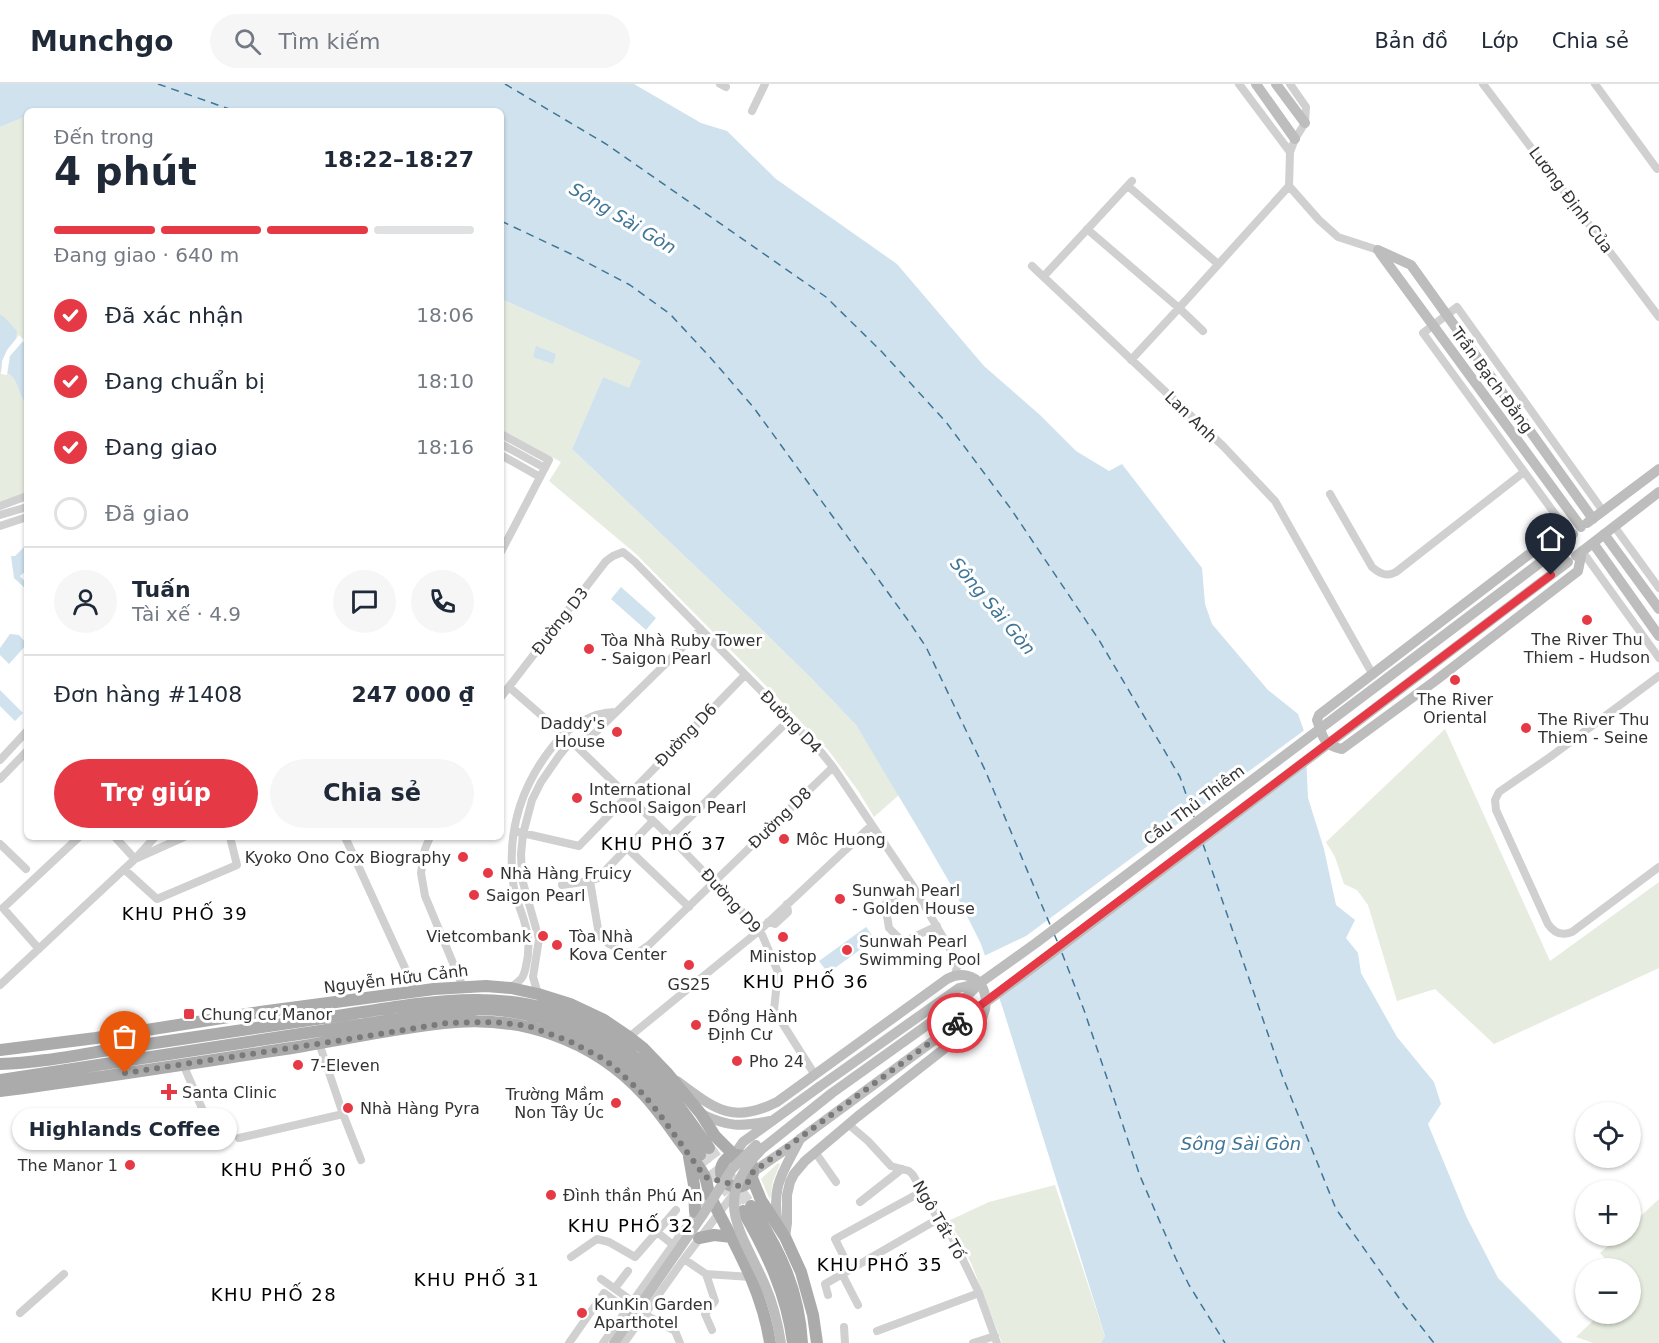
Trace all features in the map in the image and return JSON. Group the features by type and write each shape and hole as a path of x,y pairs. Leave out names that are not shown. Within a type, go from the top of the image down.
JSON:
{"main road":[{"path":"1256,84 1295,139"},
{"path":"1276,84 1305,123"},
{"name":"Trần Bạch Đằng","path":"1378,250 1411,265 1593,519"},
{"name":"Trần Bạch Đằng","path":"1378,250 1581,527"},
{"name":"Cầu Thủ Thiêm","path":"782,1343 766,1287 738,1228 734,1212 736,1188 746,1166 763,1148 832,1093 965,998 980,982 1064,922 1553,554 1581,527 1659,469"},
{"name":"Cầu Thủ Thiêm","path":"752,1175 1030,970 1659,492"},
{"path":"1604,534 1659,609"},
{"path":"1571,536 1552,536 1319,715 1317,720 1324,739 1332,747 1341,749 1435,681 1578,572 1582,551"},
{"path":"1593,543 1659,636"},
{"path":"668,1074 708,1103 728,1112 737,1114 764,1108 777,1102 947,979 964,974 980,983 986,1002 981,1020 814,1152 794,1174 787,1195 787,1223 782,1233"},
{"path":"728,1182 722,1167 723,1163 734,1155 743,1142 959,988 980,982"},
{"name":"Nguyễn Hữu Cảnh","path":"0,1050 416,992 486,986 511,988 570,1004 604,1020 629,1036 668,1074 701,1114 715,1136 734,1155"},
{"path":"416,992 423,1015"},
{"path":"0,1080 319,1043 423,1015 461,999 504,1000 546,1008 582,1022 619,1044 646,1065 663,1083 699,1152 709,1194 751,1277 763,1310 770,1343"},
{"name":"Nguyễn Hữu Cảnh","path":"0,1064 180,1040 400,1006 423,1015"},
{"path":"0,1091 423,1015 446,1023 496,1022 528,1026 569,1041 600,1057 626,1077 699,1152"},
{"path":"178,1026 183,1059"},
{"name":"Cầu Thủ Thiêm","path":"614,1343 739,1161 779,1125 822,1095 832,1093"},
{"path":"701,1114 730,1125 740,1126 773,1121"},
{"path":"782,1233 776,1212 776,1188 800,1139"},
{"path":"695,1212 694,1185 699,1152"},
{"path":"734,1155 744,1156 751,1162 752,1175 761,1200 782,1233 801,1272 813,1315 817,1343"},
{"path":"705,1177 728,1182 748,1182 752,1175"},
{"path":"793,1343 780,1286 747,1209 777,1248 788,1273 797,1306 802,1343"},
{"path":"699,1238 714,1235 732,1237"}],"street":[{"path":"752,111 765,84"},
{"path":"1131,360 1289,186 1290,152 1305,123 1306,107 1290,84"},
{"name":"Lương Định Của","path":"1484,84 1659,317"},
{"path":"1595,84 1658,168"},
{"path":"1242,86 1290,152"},
{"path":"1044,276 1130,184 1218,264"},
{"path":"1289,186 1319,220 1338,237 1378,250"},
{"path":"1087,229 1203,331"},
{"name":"Lan Anh","path":"1032,266 1223,446 1275,501 1373,675"},
{"path":"1571,536 1423,333 1457,307 1603,511"},
{"path":"504,436 549,460 504,546"},
{"path":"504,446 545,468"},
{"path":"504,457 540,477"},
{"path":"1330,494 1372,567 1378,573 1390,575 1524,472"},
{"path":"0,506 24,497"},
{"path":"0,515 24,508"},
{"path":"0,526 24,518"},
{"path":"1614,526 1659,588"},
{"path":"1582,551 1659,658"},
{"name":"Đường D4","path":"623,552 701,629 833,767 913,886 937,926 958,963 955,975"},
{"name":"Đường D3","path":"504,693 606,561 623,552"},
{"path":"538,994 533,977 539,939 522,879 521,855 523,834 532,801 541,782 571,741 586,740 701,629"},
{"name":"Đường D6","path":"523,834 579,846 745,675"},
{"path":"1659,676 1550,758 1499,792 1495,803 1496,810 1548,924 1558,933 1572,932 1659,867"},
{"name":"Đường D9","path":"509,687 571,741 670,837 760,930 778,972 774,1010 815,1075"},
{"path":"511,988 523,977 528,957 528,939 513,884 512,852 514,831 523,795 531,777 563,734 588,718 615,712"},
{"path":"670,837 789,720"},
{"path":"0,760 24,734"},
{"path":"0,779 24,754"},
{"name":"Đường D8","path":"590,881 598,929 602,937 609,944 636,954 649,945 833,767"},
{"path":"562,885 598,878 653,821"},
{"path":"629,1036 760,930 872,825"},
{"path":"514,831 523,834"},
{"path":"39,949 1,909 76,840"},
{"path":"118,840 135,859"},
{"path":"0,985 135,859 152,840"},
{"path":"135,859 177,840"},
{"path":"124,869 157,899 237,865 231,840"},
{"path":"346,840 416,992"},
{"path":"429,840 422,868 425,896 463,987"},
{"path":"0,844 27,868"},
{"path":"627,848 689,907"},
{"path":"913,886 885,904 889,928 903,942 937,926"},
{"path":"520,910 529,906"},
{"path":"319,1043 361,1160"},
{"path":"183,1059 204,1113"},
{"path":"239,1138 343,1114"},
{"name":"Ngô Tất Tố","path":"848,1124 868,1141 891,1166 909,1171 914,1175 938,1219 951,1235 979,1293 996,1339"},
{"path":"814,1152 836,1182"},
{"path":"860,1202 902,1169"},
{"path":"603,1343 695,1212 709,1194 728,1182"},
{"path":"624,1343 719,1213 728,1182"},
{"path":"850,1269 835,1239 923,1191"},
{"path":"571,1257 597,1239 609,1242 635,1257 676,1210"},
{"path":"828,1295 825,1284 938,1219"},
{"path":"657,1232 672,1244"},
{"path":"684,1259 706,1274 751,1277"},
{"path":"615,1288 628,1271"},
{"path":"20,1313 64,1274"},
{"path":"706,1274 715,1301 705,1314 712,1330"},
{"path":"842,1274 858,1305"},
{"path":"601,1279 632,1301"},
{"path":"569,1343 604,1293 626,1309"},
{"path":"878,1330 979,1293"},
{"path":"644,1314 675,1330 680,1343"},
{"path":"844,1327 845,1343"},
{"path":"973,1343 996,1339"}],"shaded area":[{"path":"24,117 24,494 0,502 0,127"},
{"path":"504,300 642,361 629,389 603,377 572,449 757,625 856,725 899,795 874,817 829,751 773,693 636,554 549,481 561,462 504,432"},
{"path":"1445,729 1550,961 1659,882 1659,968 1494,1044 1435,989 1397,1001 1368,905 1357,890 1344,884 1335,857 1326,842"},
{"path":"778,1163 780,1164 773,1181 770,1200 761,1179"},
{"path":"1055,1185 1105,1336 1101,1343 1002,1343 972,1265 954,1229 946,1222 989,1202"},
{"path":"1659,1199 1659,1343 1593,1343 1576,1337 1590,1324 1641,1324 1641,1258 1605,1258 1600,1253 1608,1246 1641,1246 1641,1216"}],"water":[{"name":"Sông Sài Gòn","path":"0,84 634,84 701,123 727,131 776,179 897,264 984,366 1040,415 1076,451 1109,471 1122,464 1202,568 1205,604 1212,624 1268,690 1298,714 1305,734 1308,798 1324,849 1336,905 1355,920 1346,938 1358,953 1361,973 1397,1037 1434,1082 1441,1104 1428,1124 1467,1218 1498,1278 1563,1343 1101,1343 1105,1336 981,944 955,892 922,835 856,725 757,625 572,449 603,377 629,388 641,361 504,300 504,108 24,108 24,117 0,127"},
{"path":"0,315 17,331 16,337 21,343 24,342 24,401 11,375 0,371"},
{"path":"536,346 556,354 553,364 533,357"},
{"path":"24,547 24,573 20,576 24,581 24,587 14,578 11,556 15,556"},
{"path":"621,587 656,618 646,630 611,599"},
{"path":"10,634 19,635 24,641 24,647 9,664 0,655 0,648"},
{"path":"0,690 23,713 15,721 0,706"},
{"name":"Sunwah Pearl Swimming Pool","path":"866,927 875,939 828,973 819,961"}],"pier":[{"path":"19,335 24,340 10,356 7,375 1,374 2,361 7,350"},
{"path":"1306,729 1309,764 997,999 982,957 1026,936"}],"ferry route":[{"path":"158,84 226,108"},
{"path":"505,84 606,144 826,297 882,352 946,422 1011,509 1099,640 1180,777 1194,817"},
{"path":"504,222 630,285 670,314 754,408 926,647 985,770 1051,927"},
{"path":"1203,844 1282,1075 1336,1209 1434,1343"},
{"path":"1054,934 1058,943"},
{"path":"1062,953 1084,1010 1140,1176 1189,1285 1225,1343"}],"tunnel":[{"path":"709,1148 751,1206"},
{"path":"700,1155 739,1206"}],"way so far":[{"path":"125,1073 446,1023 496,1022 528,1026 585,1048 613,1066 643,1094 658,1112 705,1177 739,1186 748,1182 753,1172 957,1023"}],"place":[{"name":"The River Thu Thiem - Hudson","path":"1587,620"},
{"name":"Tòa Nhà Ruby Tower - Saigon Pearl","path":"589,649"},
{"name":"The River Oriental","path":"1455,680"},
{"name":"The River Thu Thiem - Seine","path":"1526,728"},
{"name":"Daddy's House","path":"617,732"},
{"name":"International School Saigon Pearl","path":"577,798"},
{"name":"Môc Huong","path":"784,839"},
{"name":"Kyoko Ono Cox Biography","path":"463,857"},
{"name":"Nhà Hàng Fruicy","path":"488,873"},
{"name":"Saigon Pearl","path":"474,895"},
{"name":"Sunwah Pearl - Golden House","path":"840,899"},
{"name":"Vietcombank","path":"543,936"},
{"name":"Ministop","path":"783,937"},
{"name":"Tòa Nhà Kova Center","path":"557,945"},
{"name":"Sunwah Pearl Swimming Pool","path":"847,950"},
{"name":"GS25","path":"689,965"},
{"name":"Chung cư Manor","path":"189,1014"},
{"name":"Đồng Hành Định Cư","path":"696,1025"},
{"name":"Pho 24","path":"737,1061"},
{"name":"7-Eleven","path":"298,1065"},
{"name":"Highlands Coffee","path":"125,1073"},
{"name":"Santa Clinic","path":"169,1092"},
{"name":"Trường Mầm Non Tây Úc","path":"616,1103"},
{"name":"Nhà Hàng Pyra","path":"348,1108"},
{"name":"The Manor 1","path":"130,1165"},
{"name":"Đình thần Phú An","path":"551,1195"},
{"name":"KunKin Garden Aparthotel","path":"582,1313"}],"district":[{"name":"KHU PHỐ 37","path":"664,843"},
{"name":"KHU PHỐ 39","path":"185,913"},
{"name":"KHU PHỐ 36","path":"806,981"},
{"name":"KHU PHỐ 30","path":"284,1169"},
{"name":"KHU PHỐ 32","path":"631,1225"},
{"name":"KHU PHỐ 35","path":"880,1264"},
{"name":"KHU PHỐ 31","path":"477,1279"},
{"name":"KHU PHỐ 28","path":"274,1294"}],"route":[{"path":"957,1023 1551,575"}]}
